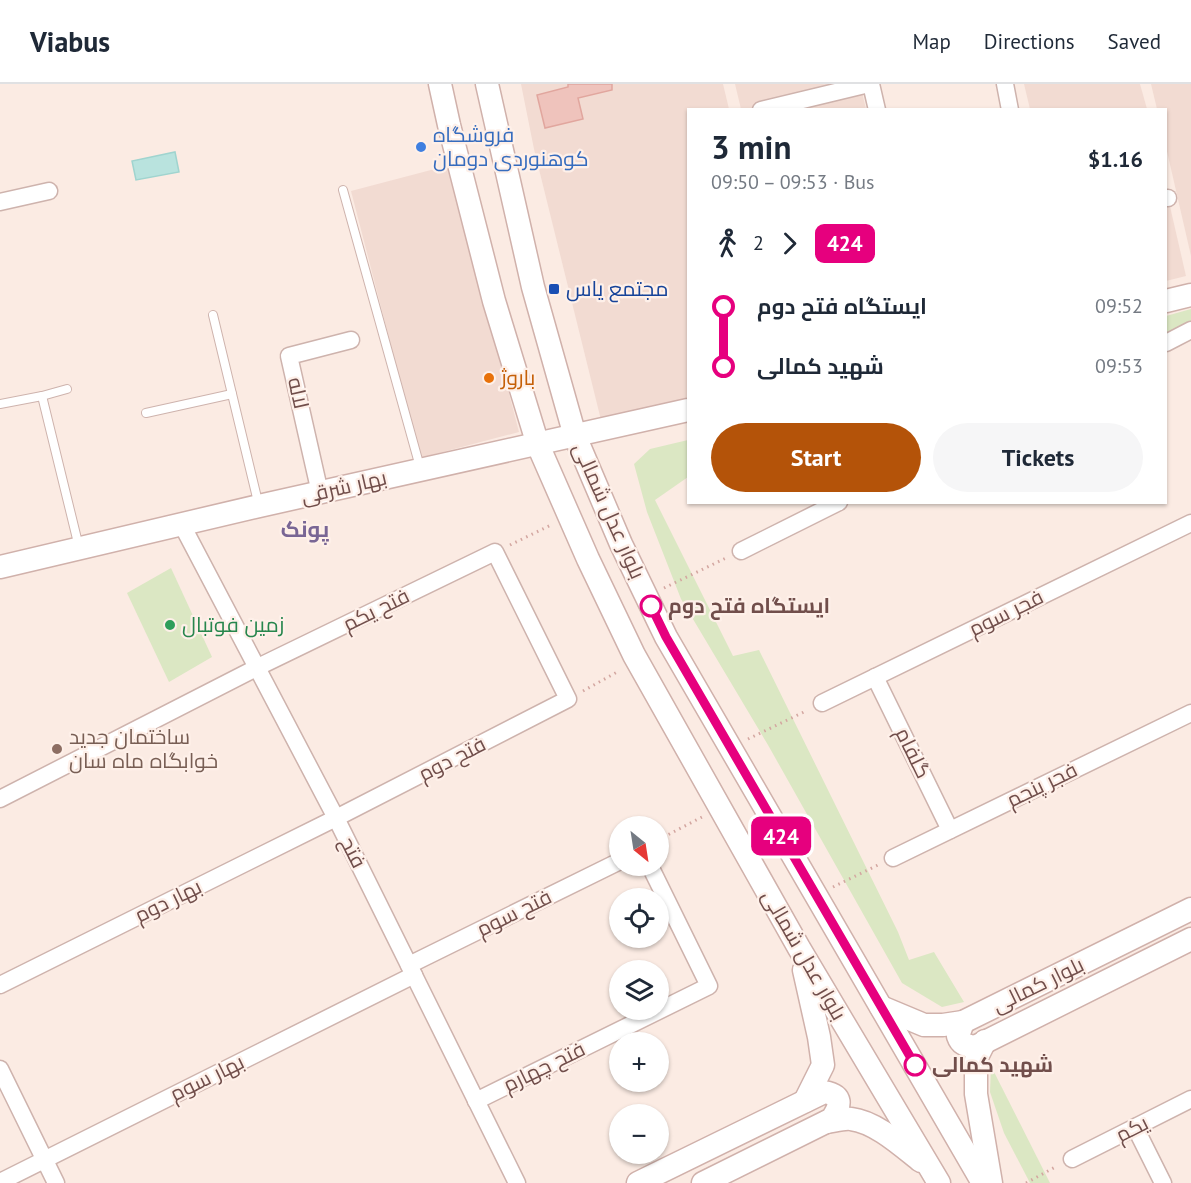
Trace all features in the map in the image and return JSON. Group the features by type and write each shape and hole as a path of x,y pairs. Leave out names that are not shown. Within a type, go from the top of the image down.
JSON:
{"main road":[{"name":"بلوار عدل شمالی","path":"440,84 494,301 538,445 569,516 637,661 799,948 934,1175"},
{"name":"بلوار عدل شمالی","path":"487,84 533,287 575,436 621,544 666,637 983,1183"},
{"path":"1167,301 1191,295"},
{"name":"بهار شرقی","path":"0,567 259,506 687,410"},
{"name":"بلوار کمالی","path":"881,1007 924,1025 963,1023 1191,909"},
{"name":"بلوار کمالی","path":"990,1183 976,1094 976,1059 980,1044 1191,939"},
{"path":"799,948 823,1065 814,1096"},
{"path":"963,1023 958,1036 960,1042 965,1045 980,1044"},
{"path":"638,1183 814,1096 832,1094 837,1098 838,1109 830,1120"},
{"path":"703,1183 830,1120 851,1119 871,1125 891,1138 934,1175"}],"street":[{"path":"769,108 870,84 876,108"},
{"path":"1005,84 1010,108"},
{"path":"0,202 49,191"},
{"path":"1167,342 1191,330"},
{"name":"لاله","path":"320,493 289,356 351,340"},
{"path":"741,551 835,504"},
{"name":"فجر سوم","path":"822,704 1191,523"},
{"name":"فتح","path":"182,525 336,818 517,1183"},
{"path":"495,552 568,699"},
{"name":"فتح یکم","path":"0,799 256,668 495,552"},
{"name":"گلفام","path":"875,677 950,830"},
{"name":"فتح دوم","path":"336,818 568,699"},
{"name":"فجر پنجم","path":"893,858 1191,713"},
{"name":"بهار دوم","path":"0,985 336,818"},
{"name":"فتح سوم","path":"412,970 609,867"},
{"name":"فتح چهارم","path":"476,1101 710,986 655,876"},
{"name":"بهار سوم","path":"0,1182 412,970"},
{"path":"0,1069 56,1183"},
{"name":"یکم","path":"1072,1159 1191,1099"},
{"path":"1134,1127 1163,1183"}],"lane":[{"path":"343,190 421,470"},
{"path":"213,315 259,506"},
{"path":"0,404 42,396 67,388"},
{"path":"146,413 232,394"},
{"path":"42,396 80,548"}],"path":[{"path":"495,552 569,516"},
{"path":"646,597 741,551"},
{"path":"568,699 637,661"},
{"path":"730,748 822,704"},
{"path":"669,834 719,807"},
{"path":"816,895 893,858"},
{"path":"1026,1183 1072,1159"}],"shaded area":[{"path":"521,84 723,84 729,108 687,108 687,398 601,420 534,149"},
{"path":"735,84 860,84 866,108 741,108"},
{"path":"1024,84 1140,84 1147,108 1030,108"},
{"path":"1151,84 1191,84 1191,256 1167,151 1167,108 1157,108"},
{"path":"450,165 519,432 420,458 351,191"},
{"path":"1167,193 1186,276 1167,281"}],"green space":[{"path":"1191,309 1191,323 1167,335 1167,316"},
{"path":"687,440 687,478 655,500 733,656 759,650 898,932 909,960 934,952 964,1002 942,1007 902,983 768,745 681,599 647,512 634,464 650,449"},
{"name":"زمین فوتبال","path":"171,568 212,657 169,682 127,593"},
{"path":"991,1066 1050,1183 1030,1183 1004,1133 990,1092"}],"water":[{"path":"175,152 179,172 136,180 132,161"}],"building":[{"path":"568,84 612,84 612,90 578,98 583,119 545,128 537,95 568,87"}],"bus line":[{"name":"424","path":"651,606 666,637 915,1065"}],"place":[{"name":"فروشگاه کوهنوردی دومان","path":"421,147"},
{"name":"مجتمع یاس","path":"554,289"},
{"name":"باروژ","path":"489,378"},
{"name":"ایستگاه فتح دوم","path":"651,606"},
{"name":"زمین فوتبال","path":"170,625"},
{"name":"ساختمان جدید خوابگاه ماه سان","path":"57,749"},
{"name":"شهید کمالی","path":"915,1065"}],"district":[{"name":"پونک","path":"305,529"}]}
